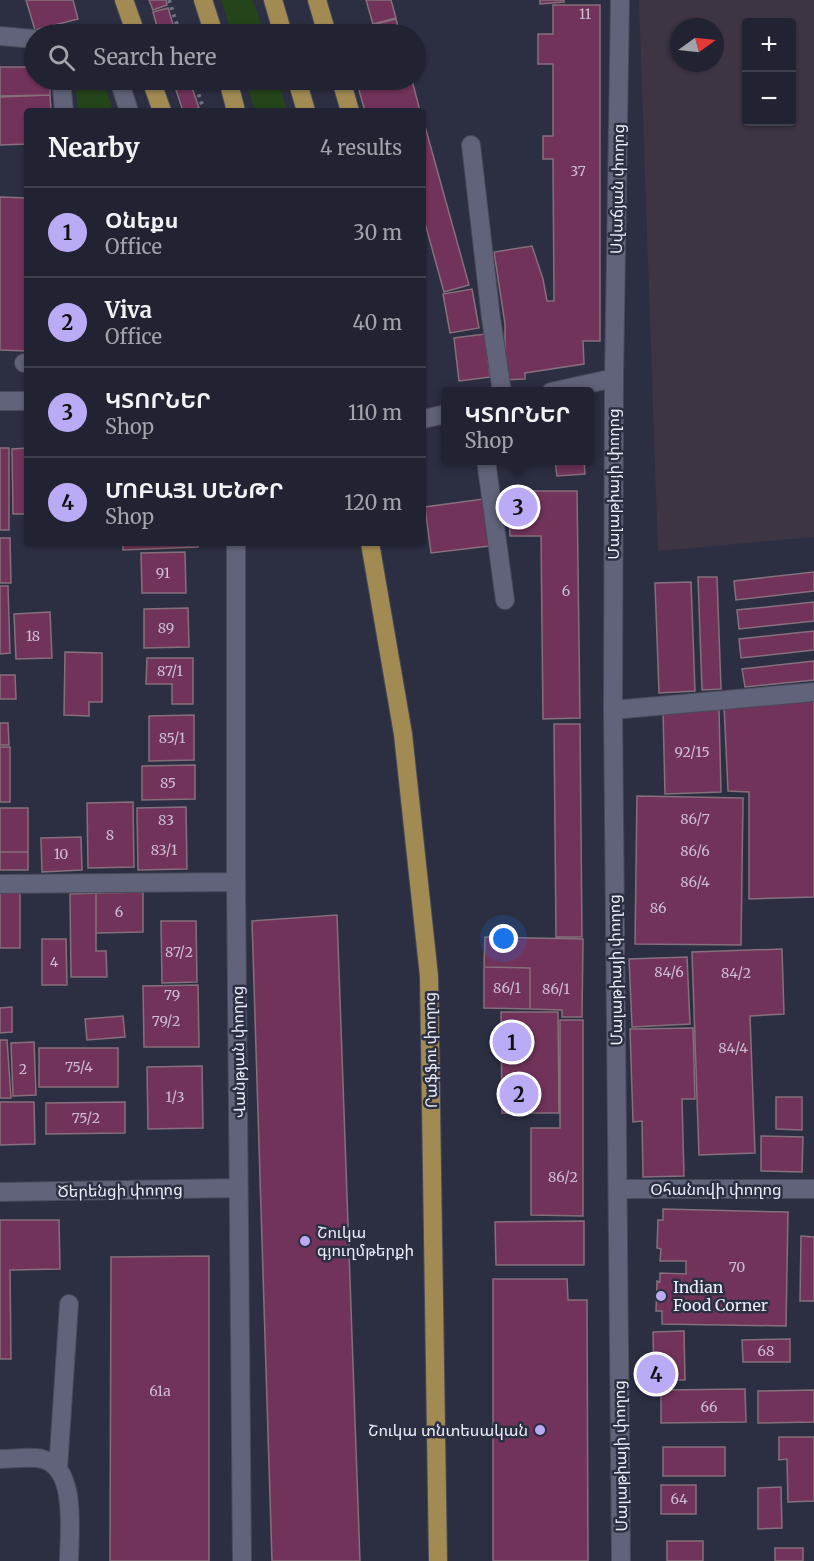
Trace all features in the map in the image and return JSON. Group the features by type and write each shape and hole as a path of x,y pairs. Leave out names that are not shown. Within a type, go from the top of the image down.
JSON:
{"main road":[{"path":"124,0 132,24"},
{"path":"202,0 210,24"},
{"path":"273,0 280,24"},
{"path":"317,0 324,24"},
{"path":"155,90 161,108"},
{"path":"231,90 235,108"},
{"path":"300,90 305,108"},
{"path":"344,90 349,108"},
{"name":"Րաֆֆու փողոց","path":"371,546 403,734 429,976 438,1561"}],"street":[{"name":"Սվաճյան փողոց","path":"614,378 620,0"},
{"path":"0,36 24,38"},
{"path":"62,90 64,108"},
{"path":"122,90 128,108"},
{"path":"471,145 501,387"},
{"path":"574,387 614,378"},
{"name":"Մալաթիայի փողոց","path":"614,378 613,710 621,1561"},
{"path":"0,401 24,401"},
{"path":"426,418 441,415"},
{"path":"487,465 505,600"},
{"name":"Վանթյան փողոց","path":"236,546 236,882 242,1561"},
{"path":"613,710 814,692"},
{"path":"0,884 236,882"},
{"name":"Ծերենցի փողոց","path":"0,1192 239,1188"},
{"name":"Օհանովի փողոց","path":"618,1189 814,1189"},
{"path":"58,1469 69,1304"},
{"path":"0,1459 44,1459 58,1469 67,1486 70,1510 69,1561"}],"path":[{"path":"169,0 177,24"},
{"path":"197,90 203,108"}],"shaded area":[{"path":"639,0 814,0 814,537 658,551"}],"green space":[{"path":"221,0 253,0 261,24 229,24"},
{"path":"76,90 106,90 112,108 78,108"},
{"path":"248,90 281,90 286,108 254,108"}],"building":[{"path":"26,0 73,0 78,19 58,24 33,24"},
{"path":"149,0 166,0 167,5 153,10"},
{"path":"366,0 391,0 396,18 373,24"},
{"path":"540,0 564,0 564,2 540,4"},
{"path":"553,5 600,5 600,341 583,341 584,364 525,373 525,379 505,380 505,324 494,252 532,246 543,279 547,301 554,301 553,159 543,159 543,136 553,136 553,64 538,64 538,34 553,34"},
{"path":"168,8 173,24 156,24 153,12"},
{"path":"396,19 397,24 376,24"},
{"path":"0,67 24,67 24,90 50,90 50,95 0,96"},
{"path":"176,90 193,90 199,108 182,108"},
{"path":"359,90 415,90 419,108 364,108"},
{"path":"50,95 51,108 24,108 24,144 0,145 0,97"},
{"path":"426,130 469,285 444,292 426,227"},
{"path":"0,197 24,198 24,351 0,350"},
{"path":"472,289 479,328 450,333 443,294"},
{"path":"485,334 490,377 459,381 454,338"},
{"path":"0,448 9,448 9,530 0,530"},
{"path":"24,448 24,514 13,514 12,449"},
{"path":"556,465 584,465 585,474 557,476"},
{"path":"509,491 577,491 580,718 543,719 541,536 510,536"},
{"path":"483,499 489,546 431,553 426,507"},
{"path":"0,538 10,538 11,583 0,583"},
{"path":"123,546 198,546 198,547 123,550"},
{"path":"185,552 186,593 142,593 141,553"},
{"path":"814,572 814,591 736,600 734,581"},
{"path":"698,577 717,577 721,689 702,690"},
{"path":"691,582 695,691 659,693 655,583"},
{"path":"0,586 8,586 10,653 0,654"},
{"path":"814,602 814,621 739,629 737,610"},
{"path":"188,608 189,647 144,648 144,609"},
{"path":"50,612 52,658 16,659 14,614"},
{"path":"814,631 814,650 741,658 739,639"},
{"path":"65,652 102,653 102,702 89,702 89,716 64,715"},
{"path":"147,658 193,658 193,704 172,704 172,684 146,684"},
{"path":"814,661 814,680 745,687 742,669"},
{"path":"0,675 15,675 16,699 0,699"},
{"path":"814,699 814,897 749,899 749,792 728,791 724,705"},
{"path":"719,710 721,792 665,794 663,712"},
{"path":"194,715 194,760 149,761 149,716"},
{"path":"0,723 8,723 9,745 0,745"},
{"path":"554,724 580,724 582,937 556,937"},
{"path":"0,747 10,747 10,802 0,802"},
{"path":"195,765 195,799 142,800 142,766"},
{"path":"637,796 743,798 741,945 635,944"},
{"path":"133,802 134,867 88,868 87,803"},
{"path":"186,807 187,869 138,870 137,808"},
{"path":"0,808 28,808 28,852 0,852"},
{"path":"81,837 82,870 42,872 41,838"},
{"path":"0,852 28,852 28,870 0,870"},
{"path":"143,892 143,932 96,933 96,893"},
{"path":"0,893 20,893 20,948 0,948"},
{"path":"96,893 96,951 106,951 107,977 71,977 70,894"},
{"name":"Շուկա գյուղմթերքի","path":"337,915 360,1561 272,1561 252,921"},
{"path":"161,921 196,921 197,982 162,983"},
{"path":"485,937 583,939 582,1017 562,1017 562,1010 530,1009 530,968 484,967"},
{"path":"42,939 66,939 67,985 42,985"},
{"path":"782,949 784,1014 750,1016 755,1153 699,1155 692,952"},
{"path":"687,957 690,1024 632,1027 629,959"},
{"path":"484,967 530,968 530,1009 484,1008"},
{"path":"198,985 199,1047 144,1047 143,986"},
{"path":"12,1007 12,1032 0,1033 0,1008"},
{"path":"501,1012 558,1012 559,1113 502,1113"},
{"path":"123,1016 125,1037 87,1040 85,1019"},
{"path":"560,1020 583,1020 583,1216 531,1215 531,1128 560,1128"},
{"path":"693,1028 695,1099 682,1099 684,1176 643,1177 642,1121 633,1122 630,1029"},
{"path":"0,1040 7,1040 11,1098 0,1098"},
{"path":"34,1042 36,1095 13,1096 11,1043"},
{"path":"39,1048 118,1048 118,1087 39,1087"},
{"path":"202,1066 203,1128 148,1129 147,1067"},
{"path":"776,1097 802,1097 802,1130 776,1129"},
{"path":"0,1102 34,1102 35,1144 0,1145"},
{"path":"125,1102 125,1133 46,1134 46,1103"},
{"path":"761,1136 803,1137 802,1172 761,1171"},
{"path":"663,1209 788,1212 786,1326 662,1324 662,1311 656,1311 657,1281 660,1282 660,1273 686,1274 686,1261 660,1261 661,1249 657,1248 658,1220 663,1220"},
{"path":"0,1220 59,1220 60,1269 10,1270 11,1359 0,1359"},
{"path":"584,1221 584,1265 496,1265 495,1222"},
{"path":"801,1236 814,1237 814,1301 800,1301"},
{"path":"209,1256 209,1561 110,1561 111,1257"},
{"name":"Շուկա տնտեսական","path":"493,1279 567,1279 568,1300 587,1300 588,1561 493,1561"},
{"path":"684,1331 685,1380 654,1380 653,1332"},
{"path":"790,1339 790,1362 743,1362 742,1340"},
{"path":"745,1389 746,1422 661,1423 661,1390"},
{"path":"814,1390 814,1422 758,1423 758,1391"},
{"path":"779,1437 814,1437 814,1501 788,1502 787,1459 779,1460"},
{"path":"663,1447 725,1447 725,1476 663,1476"},
{"path":"661,1485 696,1485 696,1514 661,1514"},
{"path":"781,1487 782,1528 758,1529 758,1488"},
{"path":"667,1541 703,1541 703,1561 667,1561"},
{"path":"775,1548 803,1548 803,1561 775,1561"}],"place":[{"name":"ԿՏՈՐՆԵՐ","path":"518,507"},
{"name":"Օնեքս","path":"512,1042"},
{"name":"Viva","path":"519,1094"},
{"name":"Շուկա գյուղմթերքի","path":"305,1241"},
{"name":"Indian Food Corner","path":"661,1296"},
{"name":"ՄՈԲԱՅԼ ՍԵՆԹՐ","path":"656,1374"},
{"name":"Շուկա տնտեսական","path":"540,1430"}]}
